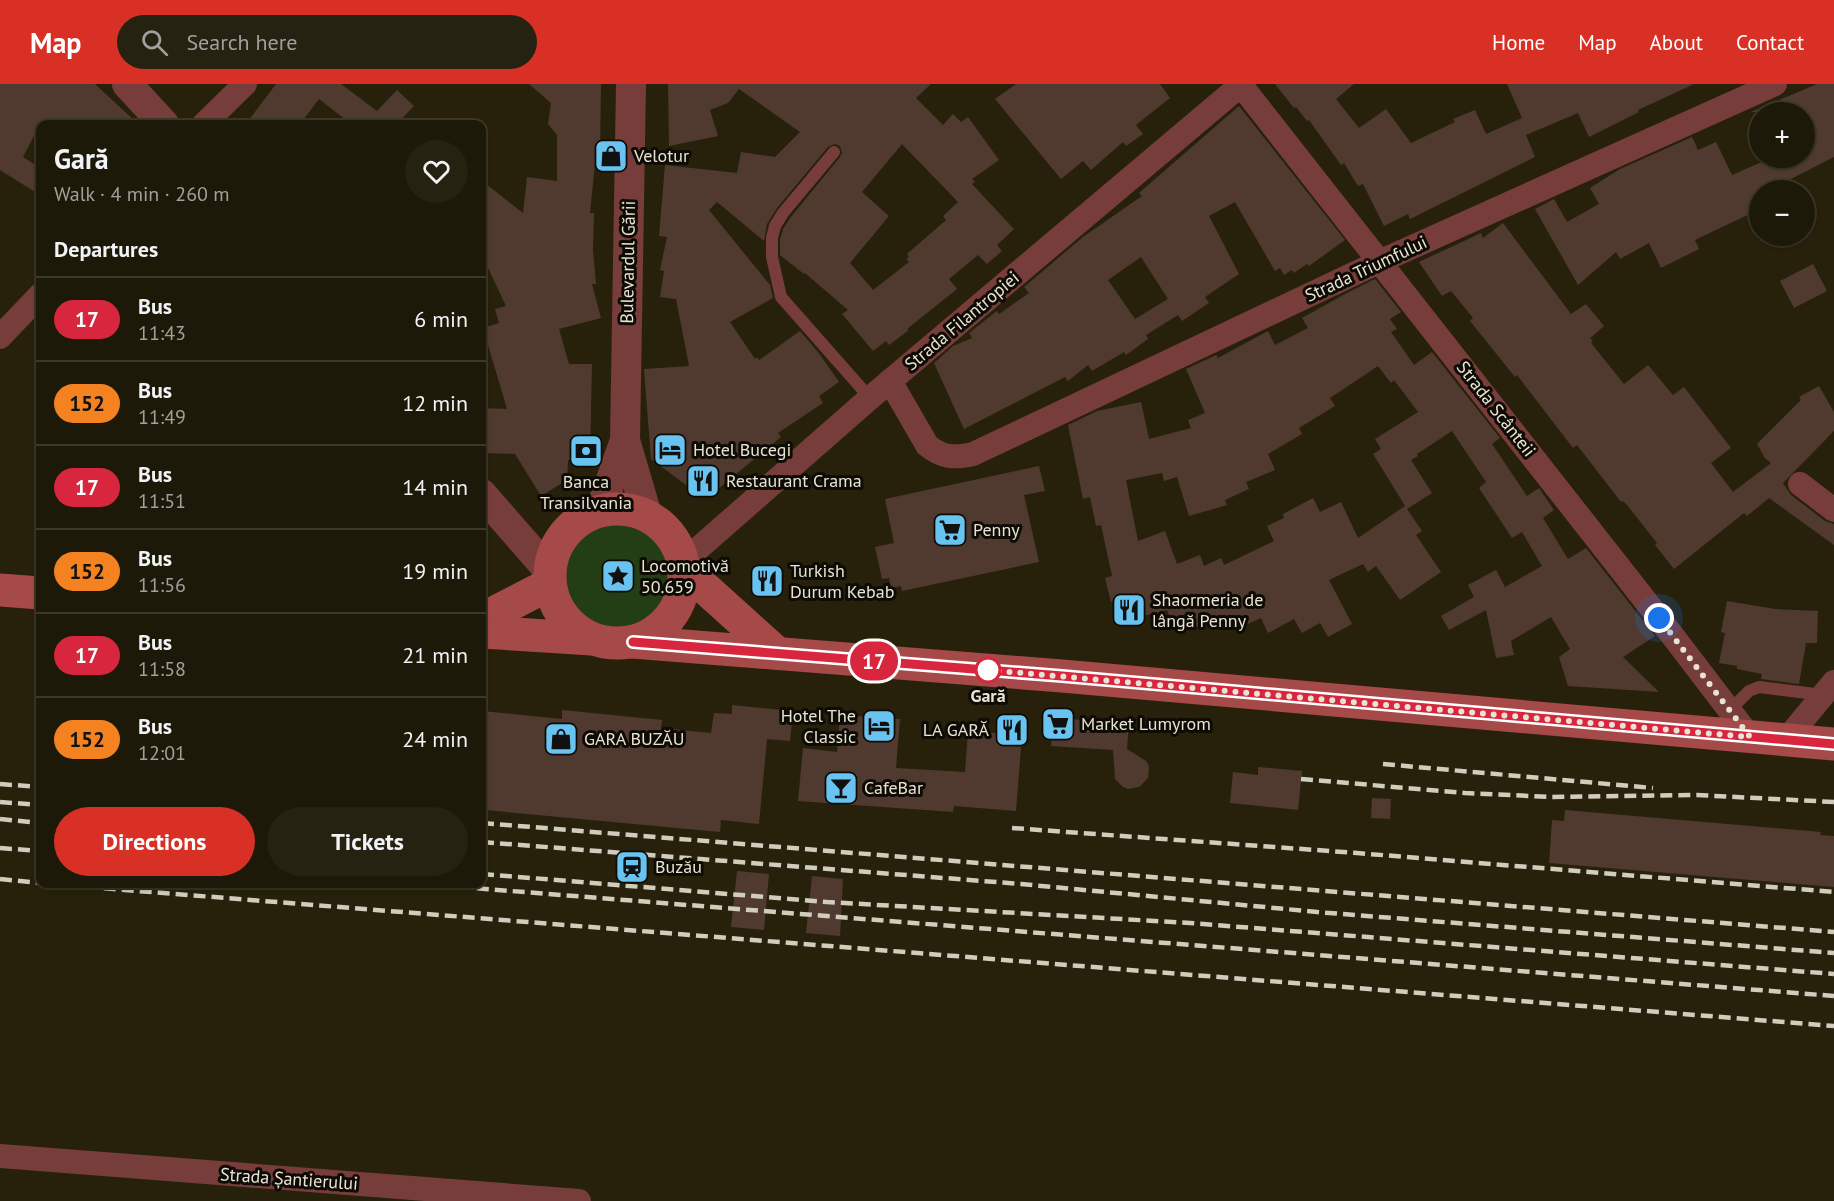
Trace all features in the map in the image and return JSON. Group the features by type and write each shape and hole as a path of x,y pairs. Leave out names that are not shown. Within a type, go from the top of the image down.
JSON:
{"main road":[{"path":"592,639 576,630 563,617 554,602 550,578 553,555 560,540 571,527 585,517 616,508 647,515 664,527 677,543 685,566 683,594 673,616 655,633 633,642"},
{"path":"685,566 777,653"},
{"path":"486,617 550,578"},
{"path":"0,590 36,593"},
{"path":"486,632 592,639 612,644 633,642 1062,676 1834,744"}],"street":[{"path":"127,84 160,120"},
{"path":"208,120 245,84"},
{"name":"Bulevardul Gării","path":"631,84 625,440 647,515"},
{"name":"Strada Scânteii","path":"1241,84 1731,709 1750,737"},
{"name":"Strada Filantropiei","path":"685,566 870,398 1241,84"},
{"name":"Strada Triumfului","path":"890,381 927,445 935,452 959,457 986,449 1381,261 1775,84"},
{"path":"0,337 36,299"},
{"name":"Bulevardul Gării","path":"600,511 625,440"},
{"path":"1800,484 1834,510"},
{"path":"486,499 550,578"},
{"path":"1786,740 1829,689"},
{"name":"Strada Șantierului","path":"0,1156 579,1201"}],"lane":[{"path":"834,152 783,213 772,238 772,257 781,297 870,398"},
{"path":"1731,709 1749,691 1760,687 1829,689"}],"green space":[{"path":"617,525 637,528 646,533 660,547 665,556 668,576 665,596 660,605 646,619 637,624 617,627 597,624 588,619 574,605 569,596 566,576 569,556 574,547 588,533 597,528"}],"building":[{"path":"0,84 95,84 134,120 36,120 36,132 23,157 36,165 36,192 0,170"},
{"path":"276,84 341,84 377,111 397,90 414,106 401,120 346,120 319,99 303,120 249,120"},
{"path":"529,84 601,84 600,154 596,154 590,213 594,213 593,250 596,284 592,284 601,318 559,329 569,364 592,364 590,460 568,460 567,480 541,496 515,454 486,453 486,408 507,409 486,338 486,327 499,323 495,309 506,306 488,268 486,269 486,184 523,213 527,177 557,181 557,135 548,124 551,103"},
{"path":"668,84 931,84 916,98 943,125 953,114 961,122 968,117 999,160 972,179 975,182 972,184 1014,229 997,245 1002,251 987,264 978,255 949,279 957,289 889,345 886,341 873,351 842,314 848,310 780,255 780,239 783,229 840,157 842,153 840,146 835,144 828,147 777,208 767,224 764,241 717,202 709,210 770,285 773,298 730,322 755,359 757,357 759,360 800,331 839,382 819,396 823,403 778,433 781,437 718,489 690,488 651,459 644,369 689,366 676,299 660,297 664,271 660,270 667,237 659,236 665,165 737,173 741,152 775,157 800,132 739,89 728,103 710,110 718,136 669,146","holes":["902,144 958,202 943,216 946,220 907,254 909,257 906,259 909,262 873,290 850,263 889,216 862,192"]},
{"path":"1016,84 1160,84 1170,98 1136,125 1143,134 1126,146 1123,142 1091,170 1083,161 1061,179 995,99"},
{"path":"1275,84 1354,84 1336,99 1359,128 1386,109 1411,143 1455,122 1453,119 1475,110 1486,134 1522,118 1507,84 1694,84 1638,110 1639,112 1589,137 1578,113 1526,135 1535,157 1410,219 1408,214 1384,226 1363,184 1358,186 1344,163 1341,165 1309,120 1307,121 1296,107 1294,108"},
{"path":"1817,84 1834,84 1834,157 1815,167 1815,102 1775,102"},
{"path":"1239,106 1345,240 1309,266 1307,264 1294,273 1292,270 1284,275 1280,268 1275,271 1235,202 1209,216 1239,274 1205,297 1209,303 1182,321 1178,315 1146,335 1148,339 1126,355 1124,352 1092,371 1088,365 1068,381 1065,377 964,429 934,363 953,346 972,338 969,333 997,311 999,314 1029,293 1024,287 1083,237 1142,196 1139,193","holes":["1141,257 1168,299 1135,319 1108,280"]},
{"path":"1692,137 1698,150 1716,142 1732,175 1749,168 1812,168 1789,180 1749,180 1749,214 1695,240 1699,249 1661,268 1649,243 1620,259 1616,252 1578,285 1535,209 1554,199 1567,222 1599,204 1590,188 1620,169"},
{"path":"1503,223 1571,314 1586,304 1604,326 1590,338 1593,341 1591,343 1624,384 1648,365 1673,395 1684,387 1731,448 1711,463 1733,492 1771,463 1765,458 1757,444 1801,400 1799,397 1819,386 1834,412 1834,431 1783,483 1791,495 1825,521 1834,524 1834,545 1769,498 1747,516 1744,513 1674,569 1627,505 1621,502 1577,445 1573,448 1517,375 1515,377 1470,321 1473,318 1451,291 1442,296 1419,262 1481,233 1483,238"},
{"path":"1813,264 1827,291 1794,308 1780,281"},
{"path":"1375,279 1401,312 1390,319 1397,329 1391,332 1414,365 1432,352 1500,438 1492,444 1527,496 1539,488 1554,510 1543,518 1568,559 1586,548 1655,636 1623,657 1659,692 1568,686 1559,657 1570,649 1551,617 1511,641 1514,655 1496,658 1486,610 1449,630 1441,616 1474,597 1468,585 1496,570 1505,587 1542,566 1522,532 1512,538 1479,488 1486,482 1452,431 1411,460 1432,493 1407,509 1422,531 1416,535 1441,572 1400,600 1376,566 1368,572 1363,564 1329,580 1352,624 1328,637 1320,623 1302,633 1294,619 1268,633 1261,618 1235,630 1231,620 1212,627 1210,622 1176,634 1167,610 1124,621 1119,600 1111,602 1105,578 1112,576 1101,525 1096,526 1090,497 1083,499 1068,425 1097,411 1141,402 1149,439 1191,428 1188,420 1205,413 1186,369 1216,355 1218,358 1268,331 1275,345 1308,328 1302,318","holes":["1378,366 1391,383 1394,380 1418,412 1375,439 1381,449 1373,454 1407,508 1405,506 1358,538 1341,502 1320,512 1313,498 1283,514 1284,518 1267,526 1274,541 1224,565 1221,558 1204,566 1200,555 1177,564 1165,531 1138,541 1126,480 1162,473 1164,481 1177,477 1189,516 1227,505 1225,500 1249,489 1246,482 1275,470 1268,454 1302,434 1299,428 1335,406 1330,398"]},
{"path":"1039,466 1045,491 1024,495 1039,562 902,591 901,586 891,588 889,578 882,579 875,547 894,543 885,499"},
{"path":"1727,601 1775,609 1818,611 1817,643 1806,643 1799,684 1761,679 1762,674 1719,663 1725,633 1721,632"},
{"name":"Buzău","path":"732,705 793,711 790,741 767,739 759,824 721,820 720,832 486,810 488,780 486,780 486,711 562,719 562,710 662,720 661,728 711,733 714,713 732,714"},
{"path":"840,715 900,719 896,768 965,772 968,731 1022,735 1016,811 954,806 953,812 798,801 803,748 837,752"},
{"path":"1053,718 1129,723 1127,749 1146,761 1149,766 1148,778 1139,787 1128,789 1115,779 1113,750 1051,746"},
{"path":"1258,767 1302,771 1298,810 1230,803 1233,772 1258,775"},
{"path":"1372,798 1391,799 1390,819 1371,818"},
{"path":"1565,810 1821,832 1820,835 1834,836 1834,887 1549,863 1552,820 1564,821"},
{"path":"737,871 769,874 764,930 731,927"},
{"path":"812,876 843,879 840,936 806,933"}],"railway":[{"path":"1383,764 1653,788"},
{"path":"1301,779 1465,793 1552,797 1697,795 1834,802"},
{"path":"0,784 36,787"},
{"path":"0,802 36,805"},
{"path":"0,819 36,823"},
{"path":"486,823 1834,932"},
{"path":"1012,828 1357,853 1834,892"},
{"path":"486,842 1021,884 1317,912 1834,953"},
{"path":"0,848 36,851"},
{"path":"486,874 827,902 1190,923 1834,974"},
{"path":"0,879 36,883"},
{"path":"100,888 1834,1026"},
{"path":"473,888 1834,996"}],"bus line":[{"name":"17","path":"633,642 1062,676 1834,744"}],"place":[{"name":"Velotur","path":"611,156"},
{"name":"Hotel Bucegi","path":"670,450"},
{"name":"Banca Transilvania","path":"586,451"},
{"name":"Restaurant Crama","path":"703,481"},
{"name":"Penny","path":"950,530"},
{"name":"Locomotivă 50.659","path":"618,576"},
{"name":"Turkish Durum Kebab","path":"767,581"},
{"name":"Shaormeria de lângă Penny","path":"1129,610"},
{"name":"Gară","path":"988,670"},
{"name":"Market Lumyrom","path":"1058,724"},
{"name":"Hotel The Classic","path":"879,726"},
{"name":"LA GARĂ","path":"1012,730"},
{"name":"GARA BUZĂU","path":"561,739"},
{"name":"CafeBar","path":"841,788"},
{"name":"Buzău","path":"632,867"}],"route":[{"path":"988,670 1750,737 1731,709 1659,618"}]}
